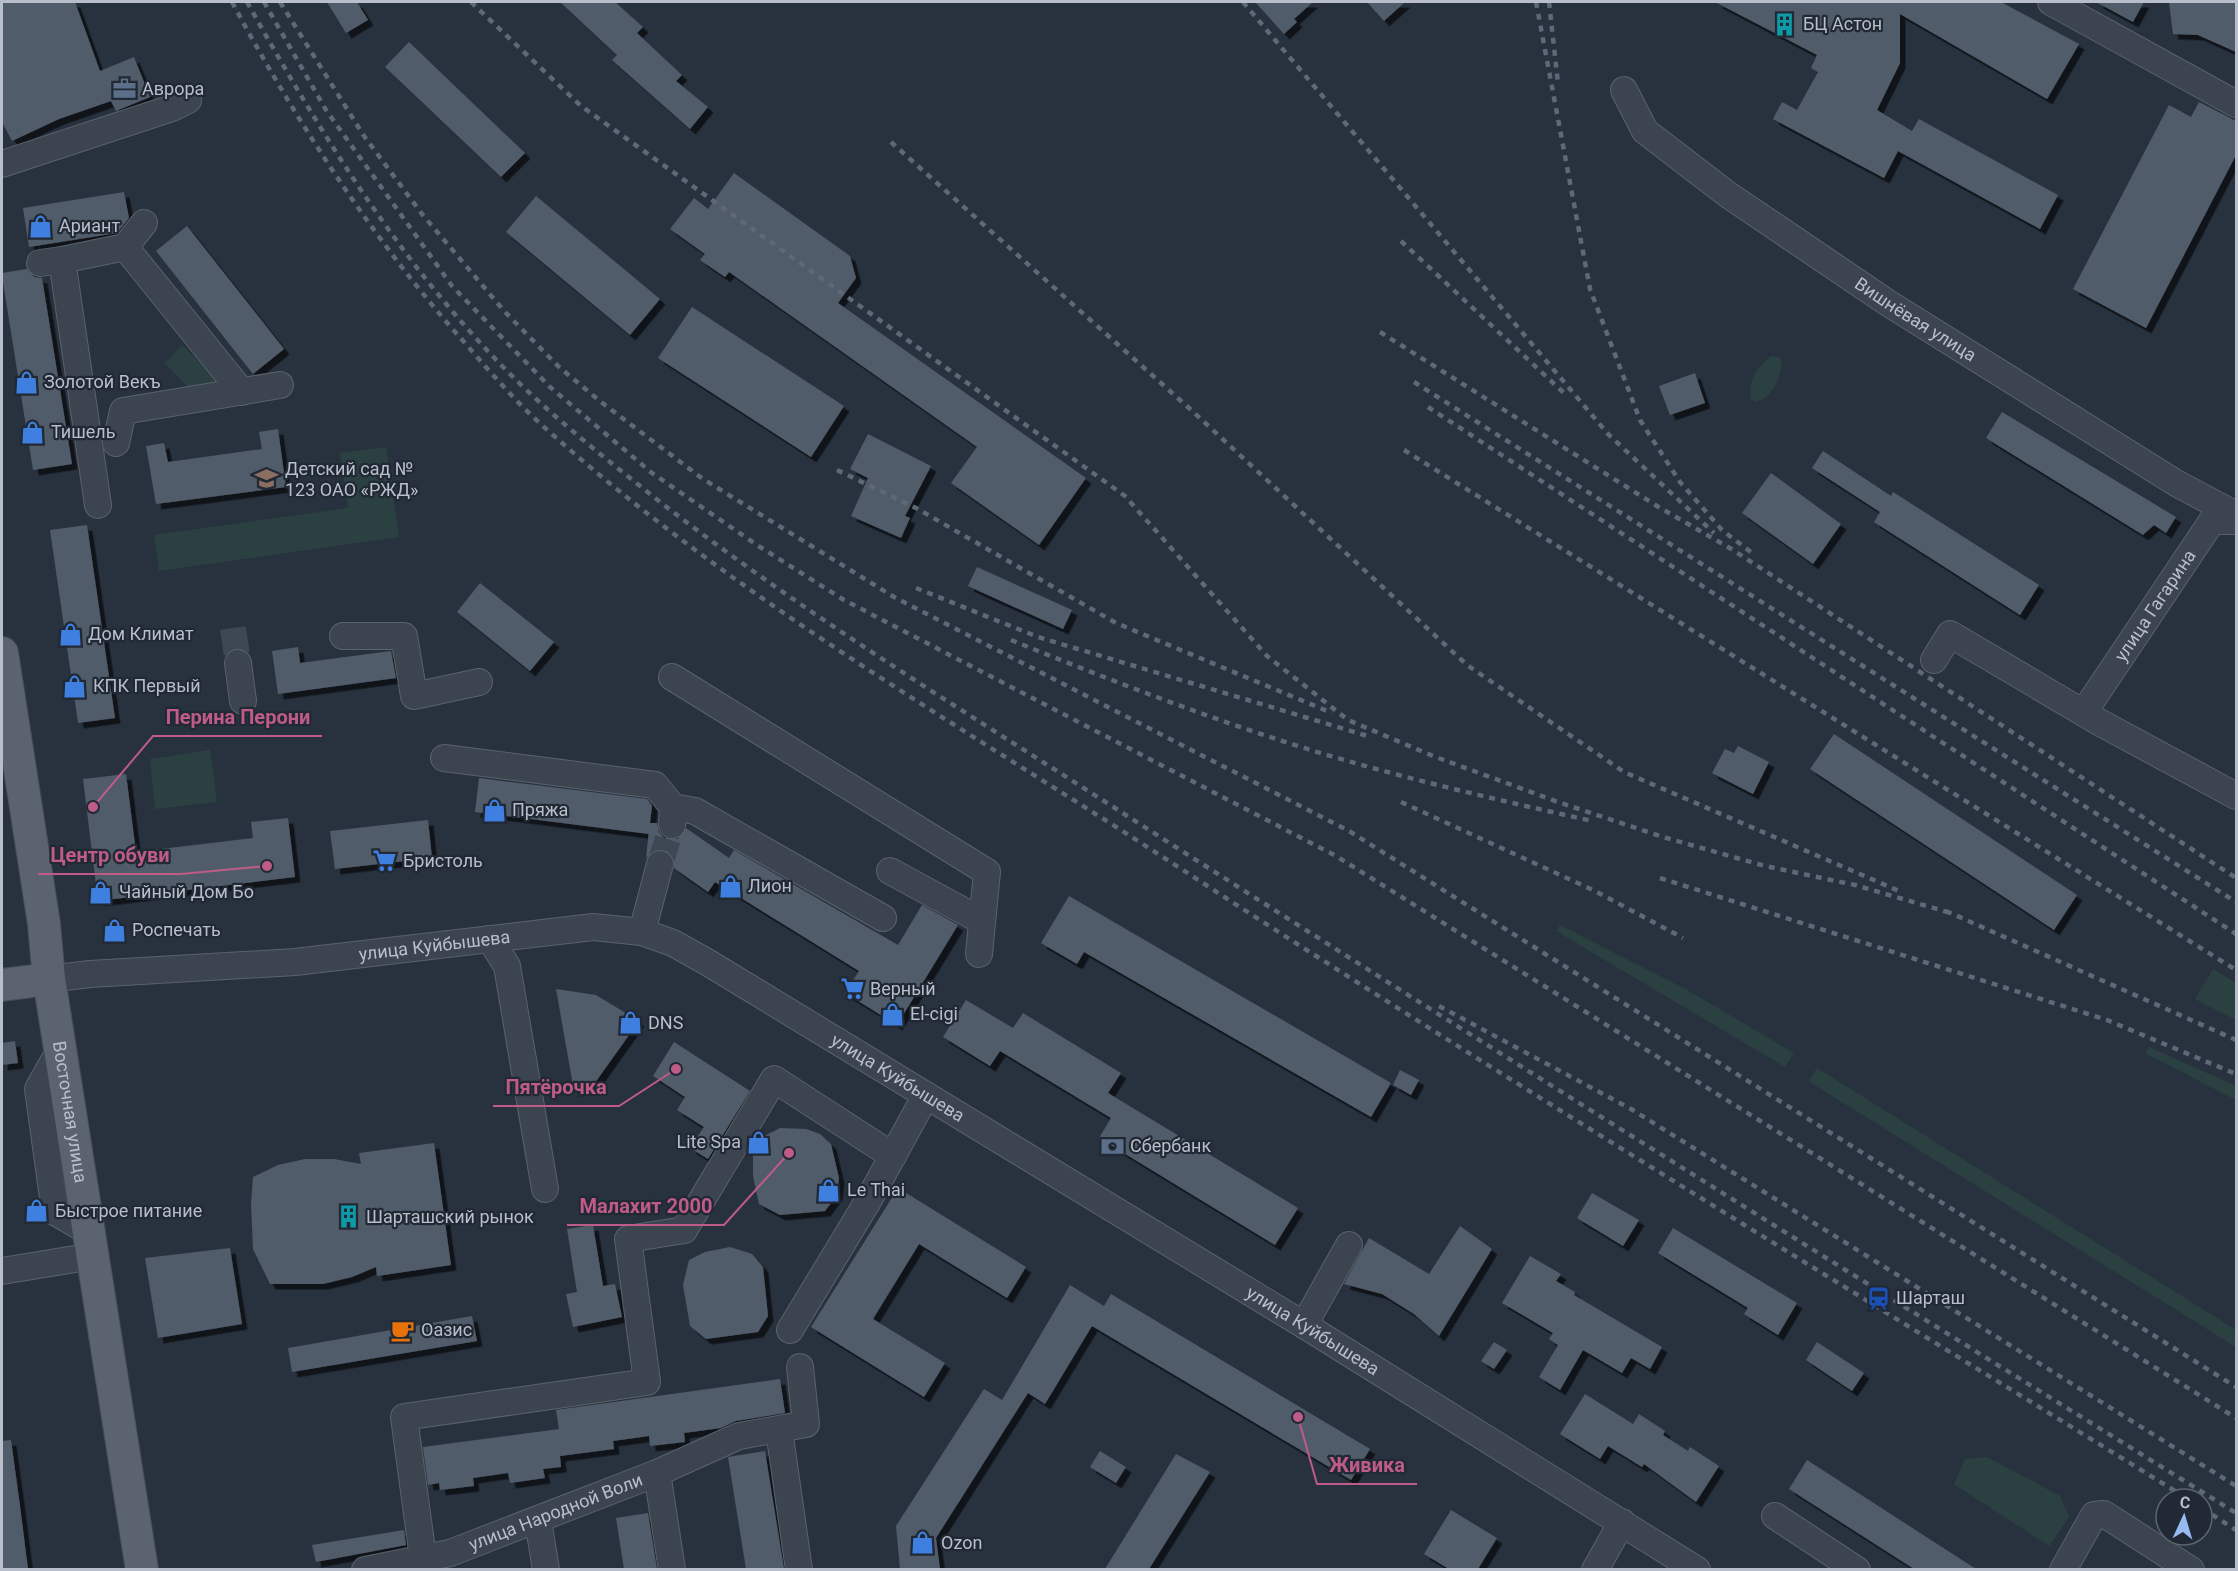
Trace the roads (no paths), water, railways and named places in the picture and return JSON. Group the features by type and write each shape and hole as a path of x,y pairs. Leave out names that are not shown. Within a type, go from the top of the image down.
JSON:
{"main road":[{"name":"Восточная улица","path":"2,652 44,924 49,979 142,1569"},
{"name":"улица Куйбышева","path":"2,985 49,979"}],"street":[{"path":"2051,2 2236,104"},
{"name":"Вишнёвая улица","path":"1624,90 1646,131 1727,194 1888,303 2176,483 2236,515"},
{"path":"2,164 172,108 188,100"},
{"path":"98,505 89,446 41,262 125,247 144,223"},
{"path":"125,247 242,392"},
{"path":"89,446 123,442 123,411 280,385"},
{"name":"улица Гагарина","path":"2084,712 2212,521 2236,521"},
{"path":"1934,660 1950,634 2084,712 2236,796"},
{"path":"343,636 404,636 414,696 478,682"},
{"path":"238,663 243,701"},
{"path":"672,677 987,872 979,954"},
{"path":"444,758 655,785 672,816 695,811 883,918"},
{"path":"642,932 660,864"},
{"path":"890,871 982,921"},
{"name":"улица Куйбышева","path":"49,979 90,974 294,962 593,927 642,932 673,942 1304,1325 1697,1569"},
{"path":"490,939 507,966 545,1190"},
{"path":"423,1557 404,1417 647,1382 628,1239 684,1230 774,1079 892,1156"},
{"path":"790,1330 926,1095"},
{"path":"2,1271 92,1244"},
{"path":"1304,1325 1349,1245"},
{"name":"улица Народной Воли","path":"375,1560 423,1557 452,1561 538,1520 657,1473 739,1436 806,1424 800,1367"},
{"path":"779,1430 799,1569"},
{"path":"657,1473 672,1569"},
{"path":"2063,1569 2094,1515 2104,1514 2191,1569"},
{"path":"1774,1516 1857,1569"},
{"path":"538,1520 546,1569"},
{"path":"1594,1569 1622,1522"}],"tunnel":[{"path":"233,628 238,663"},
{"path":"660,864 672,825"}],"railway":[{"path":"232,2 307,132 363,215 424,295 532,416 608,482 686,543 768,602 935,713 1437,1033 2169,1487"},
{"path":"247,2 334,149 399,244 434,289 527,391 655,498 767,581 941,697 1536,1076 2236,1513"},
{"path":"264,2 326,110 452,286 550,387 652,473 757,545 844,600 1336,856 2236,1418"},
{"path":"280,2 364,136 422,214 505,312 559,367 601,402 703,479 894,597 1349,831 2236,1387"},
{"path":"471,2 581,106 1125,496 1267,656 1348,720 1433,756 1558,802 1663,837 1765,866 1855,885 1954,914"},
{"path":"1243,2 1608,434 1714,533"},
{"path":"1536,2 1590,289 1640,420 1680,482 1722,530 1752,553"},
{"path":"1549,2 1558,83"},
{"path":"891,142 1189,408 1467,665 1624,772 1899,891"},
{"path":"1401,241 1565,394"},
{"path":"1380,332 1657,506 1733,550 2236,878"},
{"path":"1414,382 2236,902"},
{"path":"1428,407 2236,934"},
{"path":"1404,450 2236,970"},
{"path":"837,470 916,508 1116,623 1332,713"},
{"path":"916,588 1038,637 1371,737"},
{"path":"1011,640 1148,694 1333,757 1486,797 1592,821"},
{"path":"1401,802 1595,891 1683,938"},
{"path":"1660,878 2107,1020 2236,1074"},
{"path":"1946,911 2236,1040"},
{"path":"1439,1006 1631,1109 2236,1486"},
{"path":"2214,1516 2236,1530"}],"place":[{"name":"БЦ Астон","path":"1785,24"},
{"name":"Аврора","path":"124,89"},
{"name":"Ариант","path":"41,226"},
{"name":"Золотой Векъ","path":"26,382"},
{"name":"Тишель","path":"33,432"},
{"name":"Детский сад № 123 ОАО «РЖД»","path":"267,479"},
{"name":"Дом Климат","path":"70,634"},
{"name":"КПК Первый","path":"75,686"},
{"name":"Перина Перони","path":"93,807"},
{"name":"Пряжа","path":"494,810"},
{"name":"Бристоль","path":"385,861"},
{"name":"Центр обуви","path":"267,866"},
{"name":"Лион","path":"730,886"},
{"name":"Чайный Дом Бо","path":"101,892"},
{"name":"Роспечать","path":"114,930"},
{"name":"Верный","path":"852,989"},
{"name":"El-cigi","path":"892,1014"},
{"name":"DNS","path":"630,1023"},
{"name":"Пятёрочка","path":"676,1069"},
{"name":"Lite Spa","path":"759,1142"},
{"name":"Сбербанк","path":"1112,1146"},
{"name":"Малахит 2000","path":"789,1153"},
{"name":"Le Thai","path":"829,1190"},
{"name":"Быстрое питание","path":"37,1211"},
{"name":"Шарташский рынок","path":"348,1217"},
{"name":"Шарташ","path":"1878,1298"},
{"name":"Оазис","path":"403,1330"},
{"name":"Живика","path":"1298,1417"},
{"name":"Ozon","path":"923,1543"}]}
